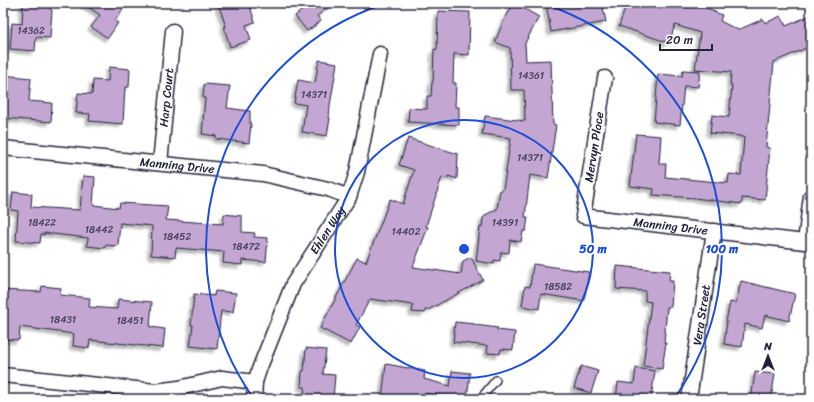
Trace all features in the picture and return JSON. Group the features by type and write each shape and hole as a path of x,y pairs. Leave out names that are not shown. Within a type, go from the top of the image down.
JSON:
{"street":[{"name":"Harp Court","path":"160,163 173,31"},
{"name":"Ehlen Way","path":"254,399 255,382 260,367 293,284 349,197 357,172 380,54"},
{"name":"Mervyn Place","path":"583,216 605,78"},
{"name":"Manning Drive","path":"3,148 263,174 328,189 349,197"},
{"name":"Manning Drive","path":"583,216 805,242 811,196"},
{"name":"Vera Street","path":"689,399 714,231"},
{"path":"3,375 155,391 179,388 222,378 255,382"}],"lane":[{"path":"480,399 496,380"}],"building":[{"path":"23,3 50,3 50,9 52,10 50,38 36,37 35,51 10,49 12,23 22,24"},
{"path":"82,3 127,3 115,21 118,23 108,38 91,27 100,15"},
{"path":"218,3 249,3 255,22 246,25 251,40 230,47 224,27 226,27"},
{"path":"311,3 334,3 317,16 321,21 307,31 295,16"},
{"path":"514,3 539,17 525,43 526,61 551,60 553,124 556,125 548,178 530,175 525,217 528,217 526,231 523,231 521,242 510,240 509,253 501,252 500,261 494,260 494,264 476,261 480,227 482,227 483,218 487,214 497,209 500,190 503,190 511,138 482,134 485,116 525,121 524,90 511,90 510,48 495,42 503,22"},
{"path":"546,3 602,3 606,22 551,32"},
{"path":"627,3 682,3 694,7 695,4 722,15 720,21 738,30 763,19 765,23 781,16 786,26 811,15 811,46 774,62 766,147 770,148 765,200 742,198 742,204 653,195 654,189 630,186 636,134 661,136 659,164 666,164 665,177 728,183 729,174 741,175 744,137 710,133 712,115 729,117 732,85 730,85 731,72 695,69 700,33 675,25 669,43 619,26"},
{"path":"438,11 470,12 469,55 454,54 453,83 456,83 455,107 459,107 459,125 408,122 409,108 427,109 427,96 431,96 434,49 437,50"},
{"path":"319,60 337,63 327,136 302,132 306,105 294,103 298,80 315,83"},
{"path":"109,67 130,69 129,87 125,87 123,124 89,121 90,114 76,113 78,93 92,94 93,80 108,81"},
{"path":"683,70 700,71 698,87 684,86 680,125 654,122 658,74 682,76"},
{"path":"3,75 31,78 29,101 52,103 51,122 3,118"},
{"path":"204,84 230,86 227,108 250,111 251,124 249,143 216,139 216,136 202,134 205,98 203,98"},
{"path":"408,138 458,154 457,179 448,176 448,179 442,177 426,226 428,227 413,267 461,274 463,261 471,257 483,280 428,310 425,310 425,313 412,312 413,305 370,299 356,325 360,327 351,344 320,328 357,258 366,262 390,199 403,204 414,170 399,165"},
{"path":"83,176 95,177 93,205 119,208 120,203 168,206 166,220 223,224 224,214 242,216 242,232 255,233 254,237 268,238 266,262 242,260 242,265 223,263 224,252 176,248 175,257 151,255 152,226 120,223 118,246 105,245 105,248 87,246 88,238 44,233 44,235 41,234 40,243 16,241 18,211 11,210 13,192 32,194 31,207 80,210"},
{"path":"533,264 589,272 584,301 541,294 539,309 522,306 525,286 530,287"},
{"path":"617,266 670,271 669,281 673,281 671,307 667,307 664,343 666,343 662,369 643,366 651,302 645,301 645,291 616,289"},
{"path":"741,281 795,294 789,321 765,315 762,328 745,324 742,347 724,344 726,321 730,302 736,303"},
{"path":"42,286 61,288 60,295 90,298 89,307 117,309 118,299 152,302 150,327 165,329 163,348 90,340 89,348 73,346 74,334 20,327 19,340 3,339 3,290 41,292"},
{"path":"215,291 236,293 233,312 221,311 217,349 190,346 193,325 191,325 194,294 214,296"},
{"path":"455,322 475,324 498,328 497,330 515,332 513,350 501,349 500,354 487,353 488,346 453,342"},
{"path":"306,348 326,350 323,374 335,375 333,399 305,399 305,387 301,387"},
{"path":"386,364 425,371 424,379 450,386 452,371 470,373 467,399 423,393 422,399 382,399"},
{"path":"581,366 598,371 591,393 574,388"},
{"path":"636,368 655,371 651,399 616,399 618,382 634,384"},
{"path":"755,372 775,374 771,399 751,399"}]}
